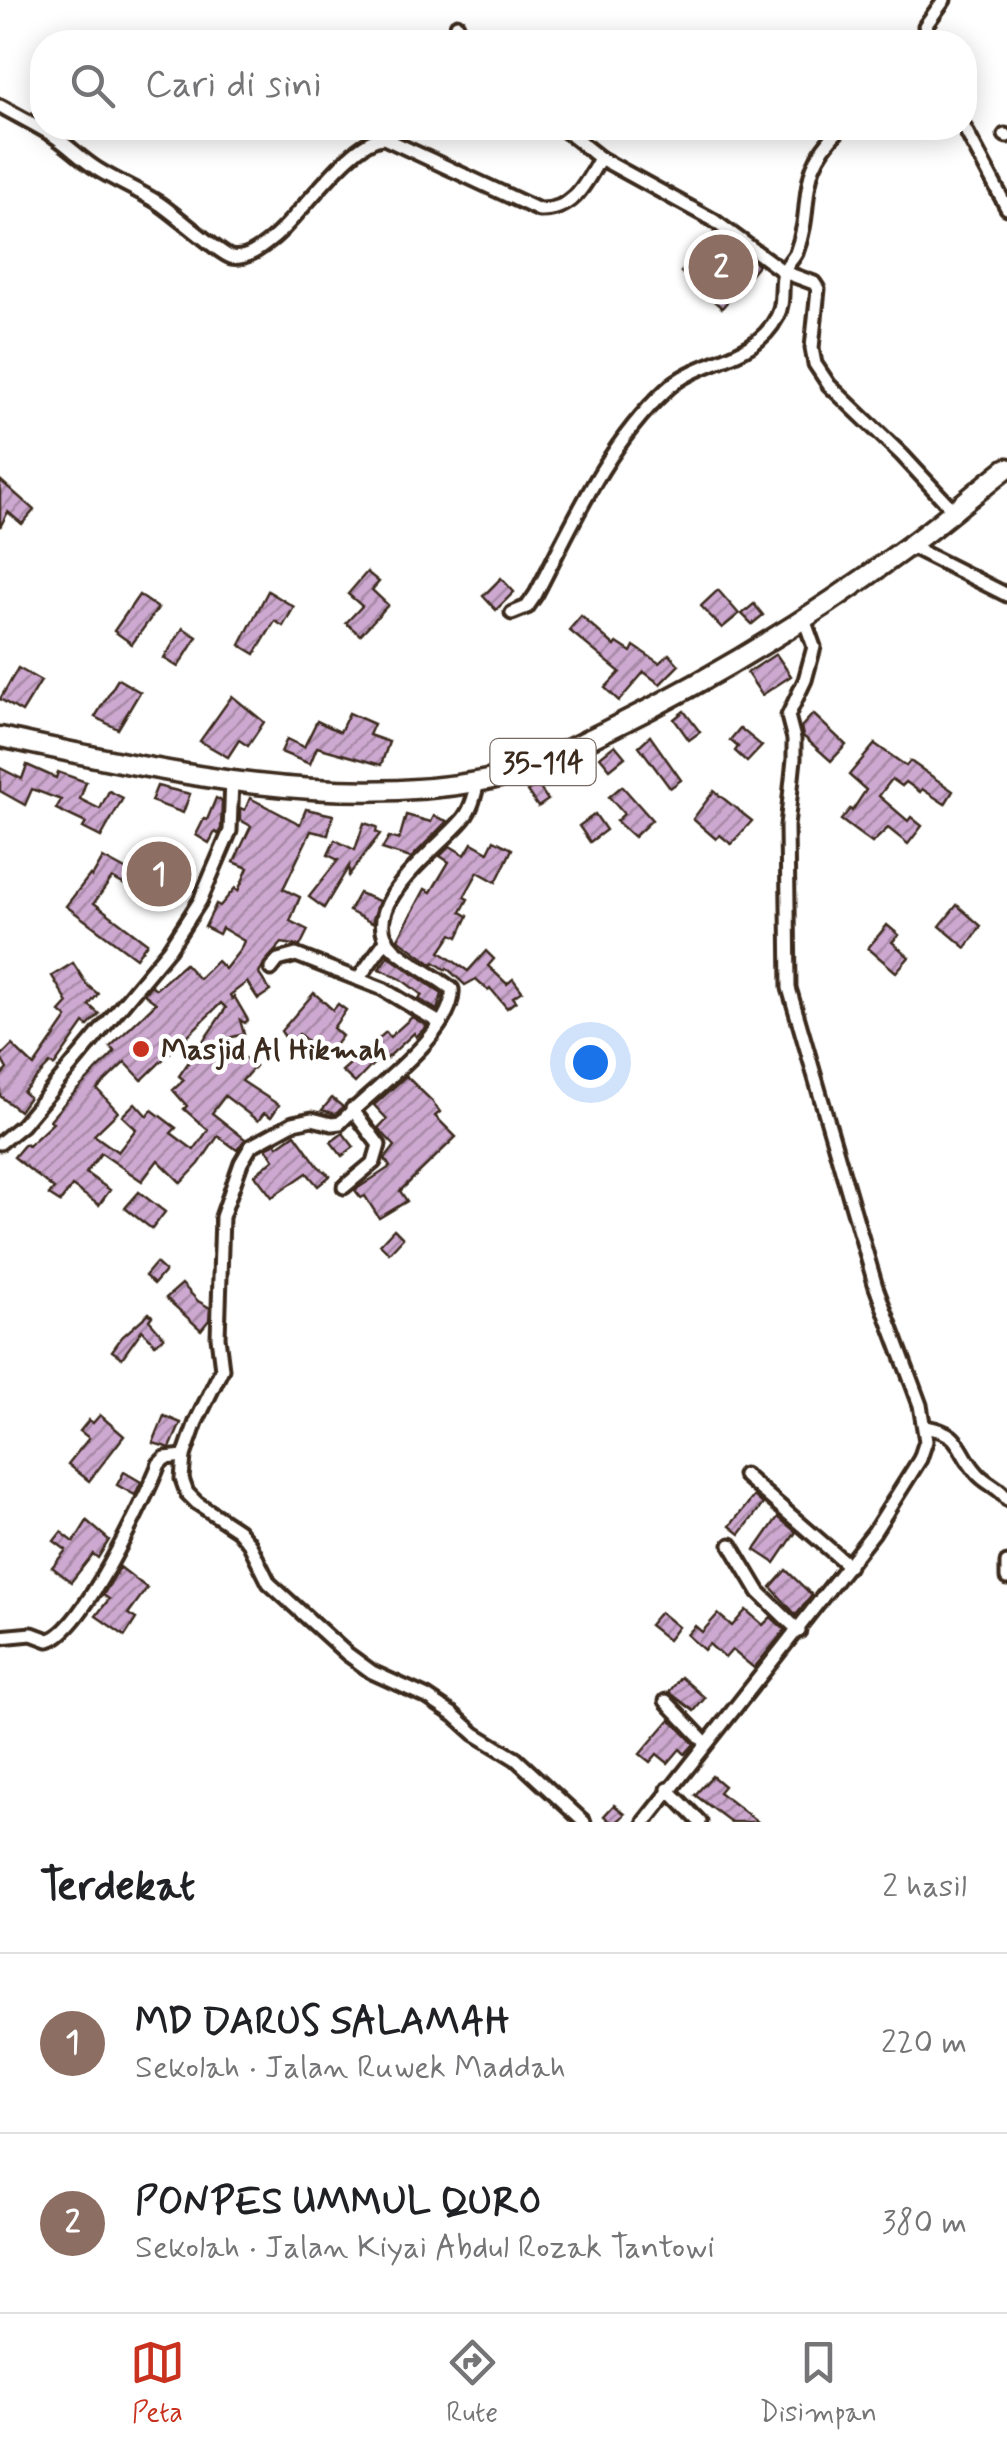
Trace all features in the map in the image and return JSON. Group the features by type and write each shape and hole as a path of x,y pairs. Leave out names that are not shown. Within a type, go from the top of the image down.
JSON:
{"main road":[{"name":"35-114","path":"0,737 232,780 374,790 478,782 552,758 637,716 804,619 910,546 1007,468"}],"street":[{"path":"926,30 925,26 944,0"},
{"path":"457,25 457,30"},
{"path":"0,106 30,123"},
{"path":"59,140 96,168 198,230 219,252 235,258 248,255 282,231 345,161 372,140"},
{"path":"388,140 539,210 552,210 574,200 600,158"},
{"path":"577,140 600,158 713,220 790,274 814,283 818,289 814,364 829,386 953,510"},
{"path":"512,613 527,607 536,594 587,496 648,406 670,385 731,358 764,337 782,304 813,164 828,140"},
{"path":"971,140 1007,208"},
{"path":"910,546 1007,595"},
{"path":"644,1822 849,1566 925,1448 926,1428 912,1380 876,1287 790,988 787,826 794,739 788,716 814,648 804,619"},
{"path":"0,1142 22,1125 184,928 210,882 230,831 232,780"},
{"path":"478,782 464,817 390,898 384,916 383,932 393,948 452,989 452,1004 407,1062 340,1122 312,1119 293,1123 252,1146 241,1164 222,1217 218,1337 222,1369 196,1422 184,1456 182,1479 197,1504 238,1530 249,1543 269,1583 372,1672 427,1697 454,1715 474,1734 516,1759 584,1822"},
{"path":"360,978 388,939"},
{"path":"271,969 278,960 296,955 360,978 440,1023"},
{"path":"344,1187 374,1162 379,1144 352,1109"},
{"path":"926,1428 948,1432 962,1446 978,1476 1007,1499"},
{"path":"0,1637 32,1634 48,1640 64,1633 111,1563 160,1464 166,1458 184,1456"},
{"path":"744,1474 849,1566"},
{"path":"731,1546 759,1592 799,1631"},
{"path":"1007,1563 1007,1578"},
{"path":"666,1701 706,1743"},
{"path":"668,1789 700,1822"}],"building":[{"path":"714,233 758,265 722,308 681,272"},
{"path":"0,480 34,510 22,524 8,512 0,527"},
{"path":"367,572 379,582 372,590 388,605 360,635 346,623 362,606 348,594"},
{"path":"501,578 514,592 496,610 483,596"},
{"path":"718,590 739,614 722,628 701,606"},
{"path":"268,591 294,607 283,626 275,621 255,654 240,645"},
{"path":"139,595 158,608 132,644 114,631"},
{"path":"754,604 763,615 752,624 742,614"},
{"path":"581,616 615,646 617,643 631,652 634,646 659,663 669,654 679,665 660,684 644,672 619,701 605,688 620,672 569,630"},
{"path":"183,628 197,637 178,667 164,658"},
{"path":"776,654 791,676 762,695 747,673"},
{"path":"18,668 41,681 22,712 0,699"},
{"path":"118,679 140,692 118,729 95,717"},
{"path":"232,696 264,722 248,746 239,740 228,757 200,741"},
{"path":"684,711 700,732 689,740 674,719"},
{"path":"349,713 374,724 369,735 389,742 381,765 317,747 310,764 281,752 287,739 304,747 317,721 340,732"},
{"path":"813,714 846,745 831,761 803,736 801,727"},
{"path":"740,728 762,746 747,762 730,740"},
{"path":"650,736 681,780 670,788 639,746"},
{"path":"875,744 906,766 910,761 953,791 945,804 922,789 920,792 906,782 902,786 892,779 879,796 908,821 911,817 922,826 908,844 888,828 872,843 841,820 866,790 849,775"},
{"path":"615,745 625,757 610,769 600,757"},
{"path":"27,765 56,778 58,772 86,782 80,799 100,809 109,791 123,798 101,837 83,828 86,823 56,809 61,800 32,789 25,805 0,791 0,768 22,779"},
{"path":"537,784 548,800 538,807 527,791"},
{"path":"157,786 190,794 183,813 151,801"},
{"path":"622,786 652,820 634,837 616,821 624,814 609,797"},
{"path":"714,791 752,821 731,844 720,835 716,839 693,819"},
{"path":"216,798 222,801 221,829 209,843 196,835"},
{"path":"250,798 300,824 306,809 333,815 328,835 311,831 283,889 300,897 290,921 308,930 300,946 282,943 264,963 259,974 270,991 258,999 247,982 230,995 248,1020 240,1020 244,1034 220,1040 255,1066 242,1081 279,1105 271,1117 264,1113 258,1121 225,1096 212,1113 245,1139 237,1150 218,1136 181,1183 158,1160 142,1181 101,1153 86,1173 110,1190 99,1205 72,1186 60,1202 49,1195 54,1189 14,1157 53,1123 50,1120 67,1100 115,1052 110,1047 156,1003 144,994 151,985 156,989 185,964 199,979 217,961 225,969 240,950 244,941 222,928 219,934 205,927 216,904 220,906 235,888 238,891 248,868 234,862 251,826 240,820 240,808 245,810","holes":["221,1003 226,1008 179,1076 184,1080 173,1090 187,1106 184,1109 208,1130 194,1150 171,1133 176,1128 152,1110 147,1116 135,1103 122,1116 136,1129 118,1152 94,1135 118,1112 97,1089 125,1062 142,1080"]},
{"path":"595,814 606,830 590,842 579,826"},
{"path":"406,815 431,822 434,816 447,821 411,858 382,849 389,837 399,840"},
{"path":"364,823 377,827 380,834 349,875 349,866 324,908 309,897 338,860 328,855 335,840 355,850"},
{"path":"494,840 512,849 506,862 496,882 478,872 464,897 468,899 461,912 468,916 458,937 452,934 440,952 468,971 486,951 494,959 488,966 507,984 513,979 522,991 507,1008 476,979 465,985 447,968 432,964 398,939 425,889 431,892 449,862 440,856 450,846 465,855 472,843 488,852"},
{"path":"146,856 182,877 172,892 137,872"},
{"path":"103,858 142,879 136,891 112,878 94,903 147,943 136,958 66,906"},
{"path":"359,893 379,901 372,923 349,911"},
{"path":"957,905 981,926 966,948 940,926"},
{"path":"887,925 899,935 892,942 909,957 896,972 868,948"},
{"path":"388,956 442,994 437,1010 419,999 422,995 401,979 379,969"},
{"path":"73,963 98,994 89,1005 99,1014 88,1026 84,1023 54,1066 50,1064 23,1092 29,1097 19,1111 0,1096 0,1077 7,1069 0,1057 12,1045 34,1066 67,1018 60,1012 68,1003 52,976"},
{"path":"314,993 333,1010 338,1004 346,1010 333,1028 342,1036 326,1057 299,1034 289,1043 281,1031"},
{"path":"412,1017 427,1026 416,1037 414,1033 384,1061 380,1057 355,1083 342,1071 386,1032 390,1037"},
{"path":"406,1076 432,1101 440,1112 435,1116 456,1137 400,1191 407,1201 379,1218 365,1196 361,1198 355,1190 390,1167 385,1159 395,1146 378,1128 387,1119 374,1105"},
{"path":"332,1098 343,1107 336,1114 322,1110"},
{"path":"343,1133 354,1147 342,1156 331,1142"},
{"path":"295,1134 330,1176 318,1186 307,1173 272,1197 255,1175 274,1159 266,1148 276,1143 278,1146"},
{"path":"139,1192 165,1212 152,1229 125,1208"},
{"path":"394,1229 403,1238 389,1253 380,1244"},
{"path":"156,1263 165,1271 154,1284 145,1276"},
{"path":"182,1284 210,1308 209,1320 201,1330 166,1298"},
{"path":"149,1313 149,1320 164,1337 155,1344 142,1330 122,1358 112,1351 122,1337"},
{"path":"100,1415 124,1436 89,1481 68,1464 89,1438 80,1431"},
{"path":"164,1416 181,1423 170,1448 153,1443"},
{"path":"124,1472 141,1482 135,1495 117,1485"},
{"path":"754,1496 763,1504 740,1534 730,1526"},
{"path":"778,1517 796,1532 775,1563 755,1550"},
{"path":"87,1521 109,1540 98,1558 93,1554 71,1582 52,1567 66,1550 54,1541 61,1532 74,1542"},
{"path":"120,1567 147,1588 128,1614 136,1619 125,1636 96,1616 109,1599 103,1595"},
{"path":"786,1570 812,1595 796,1615 771,1587"},
{"path":"746,1610 763,1625 771,1617 785,1630 754,1668 732,1650 725,1658 709,1644 704,1650 687,1635 695,1626 702,1632 718,1614 732,1626"},
{"path":"660,1612 678,1627 668,1640 649,1625"},
{"path":"681,1677 705,1698 694,1711 669,1692"},
{"path":"670,1719 694,1744 685,1754 680,1749 668,1763 657,1754 650,1762 640,1754"},
{"path":"712,1776 724,1786 719,1792 758,1822 731,1822 695,1795"},
{"path":"614,1805 625,1814 611,1822 604,1816"}],"place":[{"name":"PONPES UMMUL QURO","path":"721,267"},
{"name":"MD DARUS SALAMAH","path":"159,874"},
{"name":"Masjid Al Hikmah","path":"141,1049"}]}
